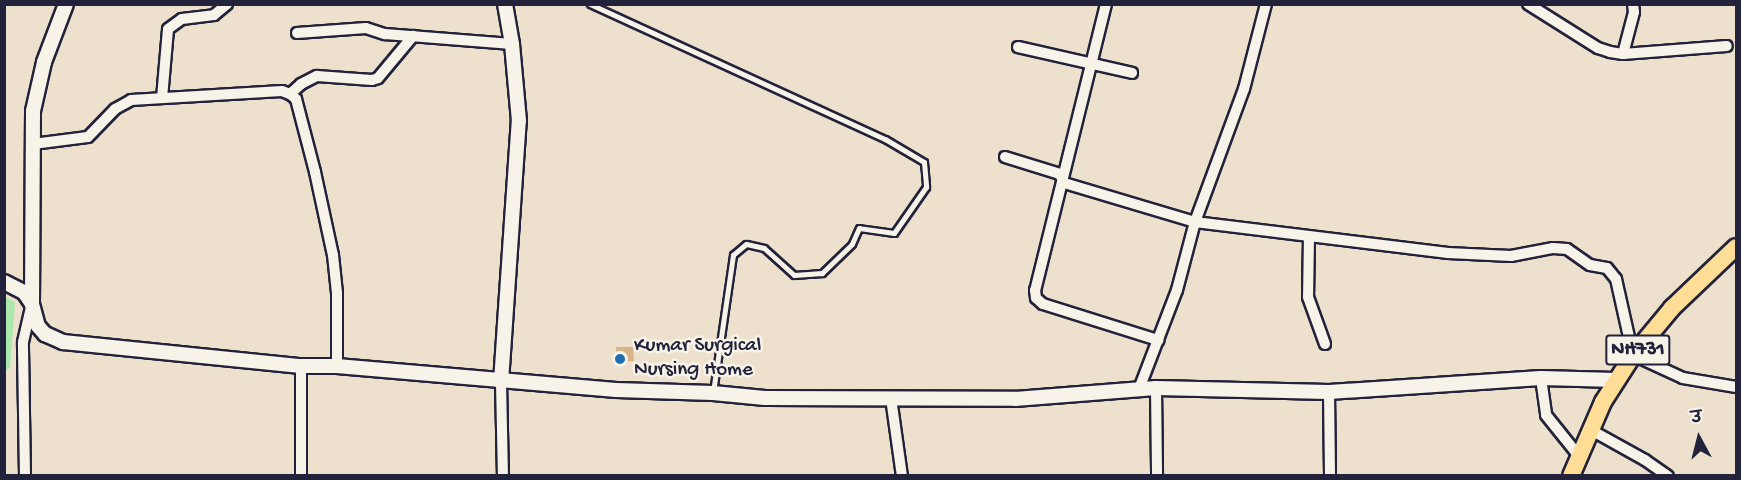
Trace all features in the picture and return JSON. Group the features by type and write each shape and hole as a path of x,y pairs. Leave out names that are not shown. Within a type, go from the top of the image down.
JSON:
{"highway":[{"name":"NH731","path":"1571,476 1616,380 1633,355 1672,308 1737,247"}],"street":[{"path":"25,476 23,342 32,304 33,144 37,86 66,4"},
{"path":"162,98 168,29 182,19 214,15 227,4"},
{"path":"503,476 501,382 519,121 512,44 505,4"},
{"path":"1106,4 1064,183 1035,291 1036,298 1042,304 1158,340"},
{"path":"1139,389 1177,290 1196,222 1244,89 1266,4"},
{"path":"1528,4 1598,48 1623,54 1727,45"},
{"path":"1623,54 1634,12 1633,4"},
{"path":"297,33 366,28 385,34 512,44"},
{"path":"290,94 301,84 317,76 372,80 378,78 413,36"},
{"path":"1018,47 1132,73"},
{"path":"33,144 88,137 122,103 162,98 282,91 290,94 296,99 310,151 333,255 337,294 337,366"},
{"path":"1005,157 1060,174 1064,183 1196,222 1448,253 1511,256 1553,248 1567,249 1590,265 1607,268 1616,279 1633,355 1683,378 1737,387"},
{"path":"1309,236 1308,297 1325,344"},
{"path":"4,282 24,292 32,304 38,326 45,334 63,342 301,366 337,366 501,382 616,390 713,393 765,398 1015,399 1156,387 1329,392 1541,378 1616,380"},
{"path":"301,366 301,476"},
{"path":"1541,378 1546,415 1579,456"},
{"path":"1156,387 1157,476"},
{"path":"1329,392 1330,476"},
{"path":"891,398 902,476"},
{"path":"1591,430 1646,460 1668,476"}],"lane":[{"path":"590,4 885,139 924,162 926,187 894,233 859,228 852,244 822,273 794,275 764,248 746,244 733,255 713,393"}],"green space":[{"path":"5,296 15,303 10,368 5,370"}],"building":[{"path":"616,347 633,347 634,361 617,362"}],"place":[{"name":"Kumar Surgical Nursing Home","path":"620,359"}]}
